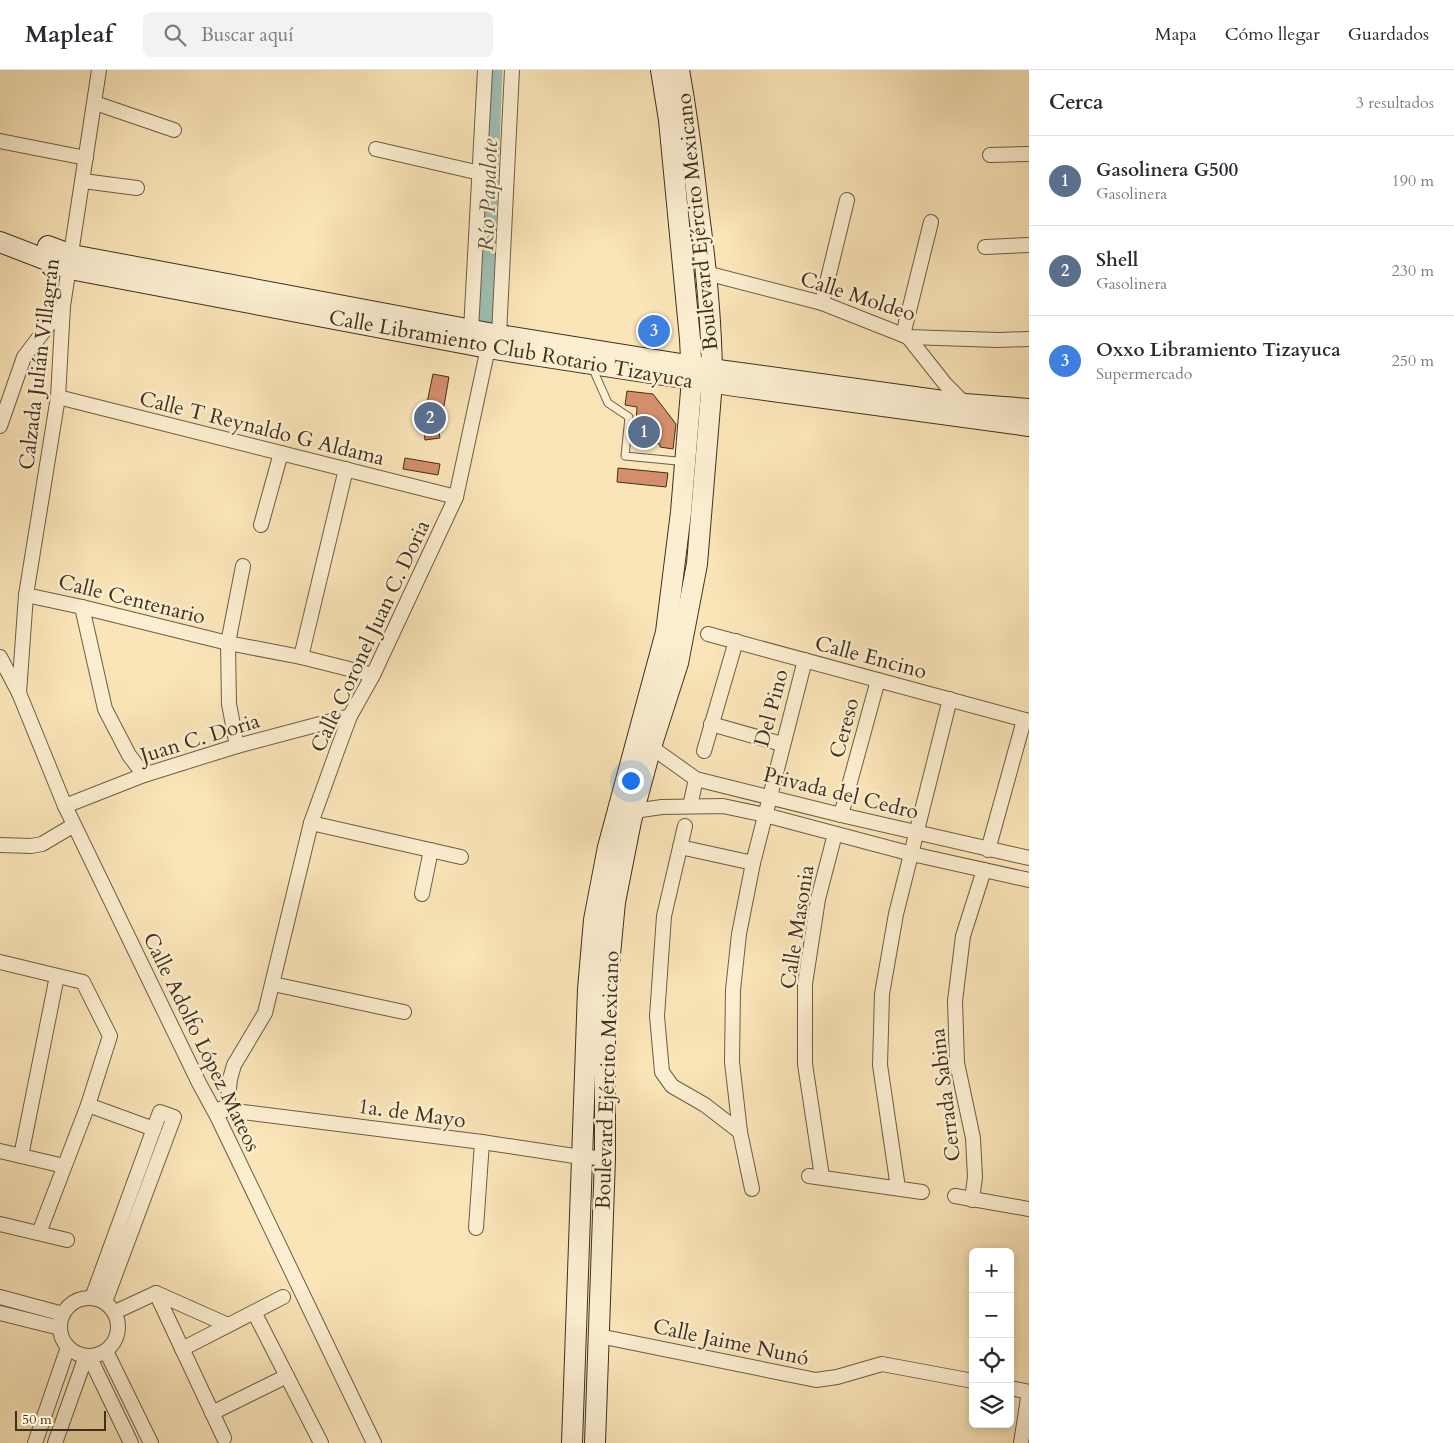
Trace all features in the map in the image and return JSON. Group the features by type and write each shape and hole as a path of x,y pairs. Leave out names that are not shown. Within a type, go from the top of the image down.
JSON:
{"main road":[{"name":"Boulevard Ejército Mexicano","path":"595,1443 605,1158 606,998 615,902 634,811 651,748 678,662 697,564 712,375 706,273 678,119 660,70"},
{"name":"Boulevard Ejército Mexicano","path":"572,1443 588,989 594,920 608,847 666,632 692,372 678,119 679,70"},
{"name":"Calle Libramiento Club Rotario Tizayuca","path":"0,229 71,262 471,330 494,342 1027,423"},
{"name":"Calle Libramiento Club Rotario Tizayuca","path":"0,242 71,262 494,342 591,364 692,372"},
{"name":"Calle Libramiento Club Rotario Tizayuca","path":"712,375 965,404 1027,423"}],"street":[{"name":"Calzada Julián Villagrán","path":"19,693 26,595 58,397 63,306 99,70"},
{"path":"471,330 485,70"},
{"name":"Calle Coronel Juan C. Doria","path":"220,1109 234,1065 266,1013 311,823 350,716 373,675 456,497 494,342 512,70"},
{"path":"94,103 174,130"},
{"path":"0,141 86,158"},
{"path":"376,149 480,174"},
{"path":"990,155 1029,154"},
{"path":"83,181 137,188"},
{"path":"822,303 848,200"},
{"path":"931,222 906,336 946,385 965,404"},
{"path":"985,247 1029,245"},
{"name":"Calle Moldeo","path":"706,273 822,303 906,336 998,340 1029,339"},
{"path":"0,426 24,357 63,306"},
{"name":"Calle T Reynaldo G Aldama","path":"58,397 456,497"},
{"path":"261,525 281,453"},
{"path":"301,657 346,469"},
{"name":"Calle Centenario","path":"237,746 229,704 228,643 243,566"},
{"name":"Calle Centenario","path":"26,595 373,675"},
{"path":"82,607 105,709 129,755 144,775"},
{"name":"Calle Encino","path":"708,634 1026,720 988,850"},
{"path":"704,751 736,641"},
{"name":"Calle Adolfo López Mateos","path":"0,657 19,693 74,825 220,1109 374,1443"},
{"name":"Del Pino","path":"765,815 804,660"},
{"name":"Cereso","path":"841,815 878,680"},
{"path":"922,1192 898,1188 880,1065 882,994 896,914 950,699"},
{"name":"Juan C. Doria","path":"65,806 144,775 237,746 350,716"},
{"path":"711,724 782,744"},
{"name":"Privada del Cedro","path":"651,748 696,779 916,833 1029,858"},
{"path":"690,806 696,779"},
{"path":"723,806 728,786"},
{"name":"Privada del Cedro","path":"634,811 690,806 723,806 765,815 912,854 1029,880"},
{"name":"Privada del Cedro","path":"752,1189 740,1132 732,1062 733,990 739,934 765,815"},
{"path":"311,823 461,857"},
{"path":"0,845 31,846 42,844 74,825"},
{"path":"685,826 664,916 657,1016 662,1072 672,1086 705,1105 740,1132"},
{"name":"Calle Masonia","path":"835,834 818,899 805,984 805,1064 815,1176 898,1188"},
{"path":"680,846 753,863"},
{"path":"422,894 431,850"},
{"name":"Cerrada Sabina","path":"972,1200 975,1177 973,1138 957,1062 955,1001 963,936 984,870"},
{"path":"0,962 83,982 110,1036 88,1105 39,1233"},
{"path":"21,1156 57,976"},
{"path":"272,984 404,1012"},
{"path":"88,1105 154,1129"},
{"name":"1a. de Mayo","path":"220,1109 482,1142 581,1157 605,1158"},
{"path":"160,1112 174,1117 104,1304 154,1129 160,1112"},
{"path":"476,1228 482,1142"},
{"path":"0,1151 64,1166"},
{"path":"955,1196 1029,1209"},
{"path":"0,1224 67,1240"},
{"path":"104,1304 117,1319 118,1333 112,1346 100,1354 88,1356 73,1352 61,1335 61,1321 67,1308 78,1300 104,1304 156,1294 228,1325"},
{"path":"156,1294 224,1438"},
{"path":"0,1297 61,1321"},
{"path":"182,1349 282,1297"},
{"path":"254,1312 319,1442"},
{"path":"0,1313 61,1321"},
{"name":"Calle Jaime Nunó","path":"599,1336 816,1380 837,1377 882,1364 969,1380"},
{"path":"35,1443 68,1347"},
{"path":"106,1351 151,1443"},
{"path":"55,1443 88,1356"},
{"path":"88,1356 131,1443"},
{"path":"212,1413 287,1376"},
{"path":"1014,1389 1029,1392 1024,1438"}],"lane":[{"path":"591,364 608,403 629,417 625,456 677,461 684,467"}],"building":[{"path":"433,374 449,377 444,406 427,403"},
{"path":"627,391 653,394 676,424 673,449 660,447 660,444 635,441 637,407 625,405"},
{"path":"437,422 440,438 425,440 423,424"},
{"path":"405,458 440,464 438,475 403,469"},
{"path":"618,468 668,473 666,487 617,482"}],"waterway":[{"name":"Río Papalote","path":"482,319 492,70"}],"place":[{"name":"Oxxo Libramiento Tizayuca","path":"654,331"},
{"name":"Shell","path":"430,418"},
{"name":"Gasolinera G500","path":"644,432"}]}
